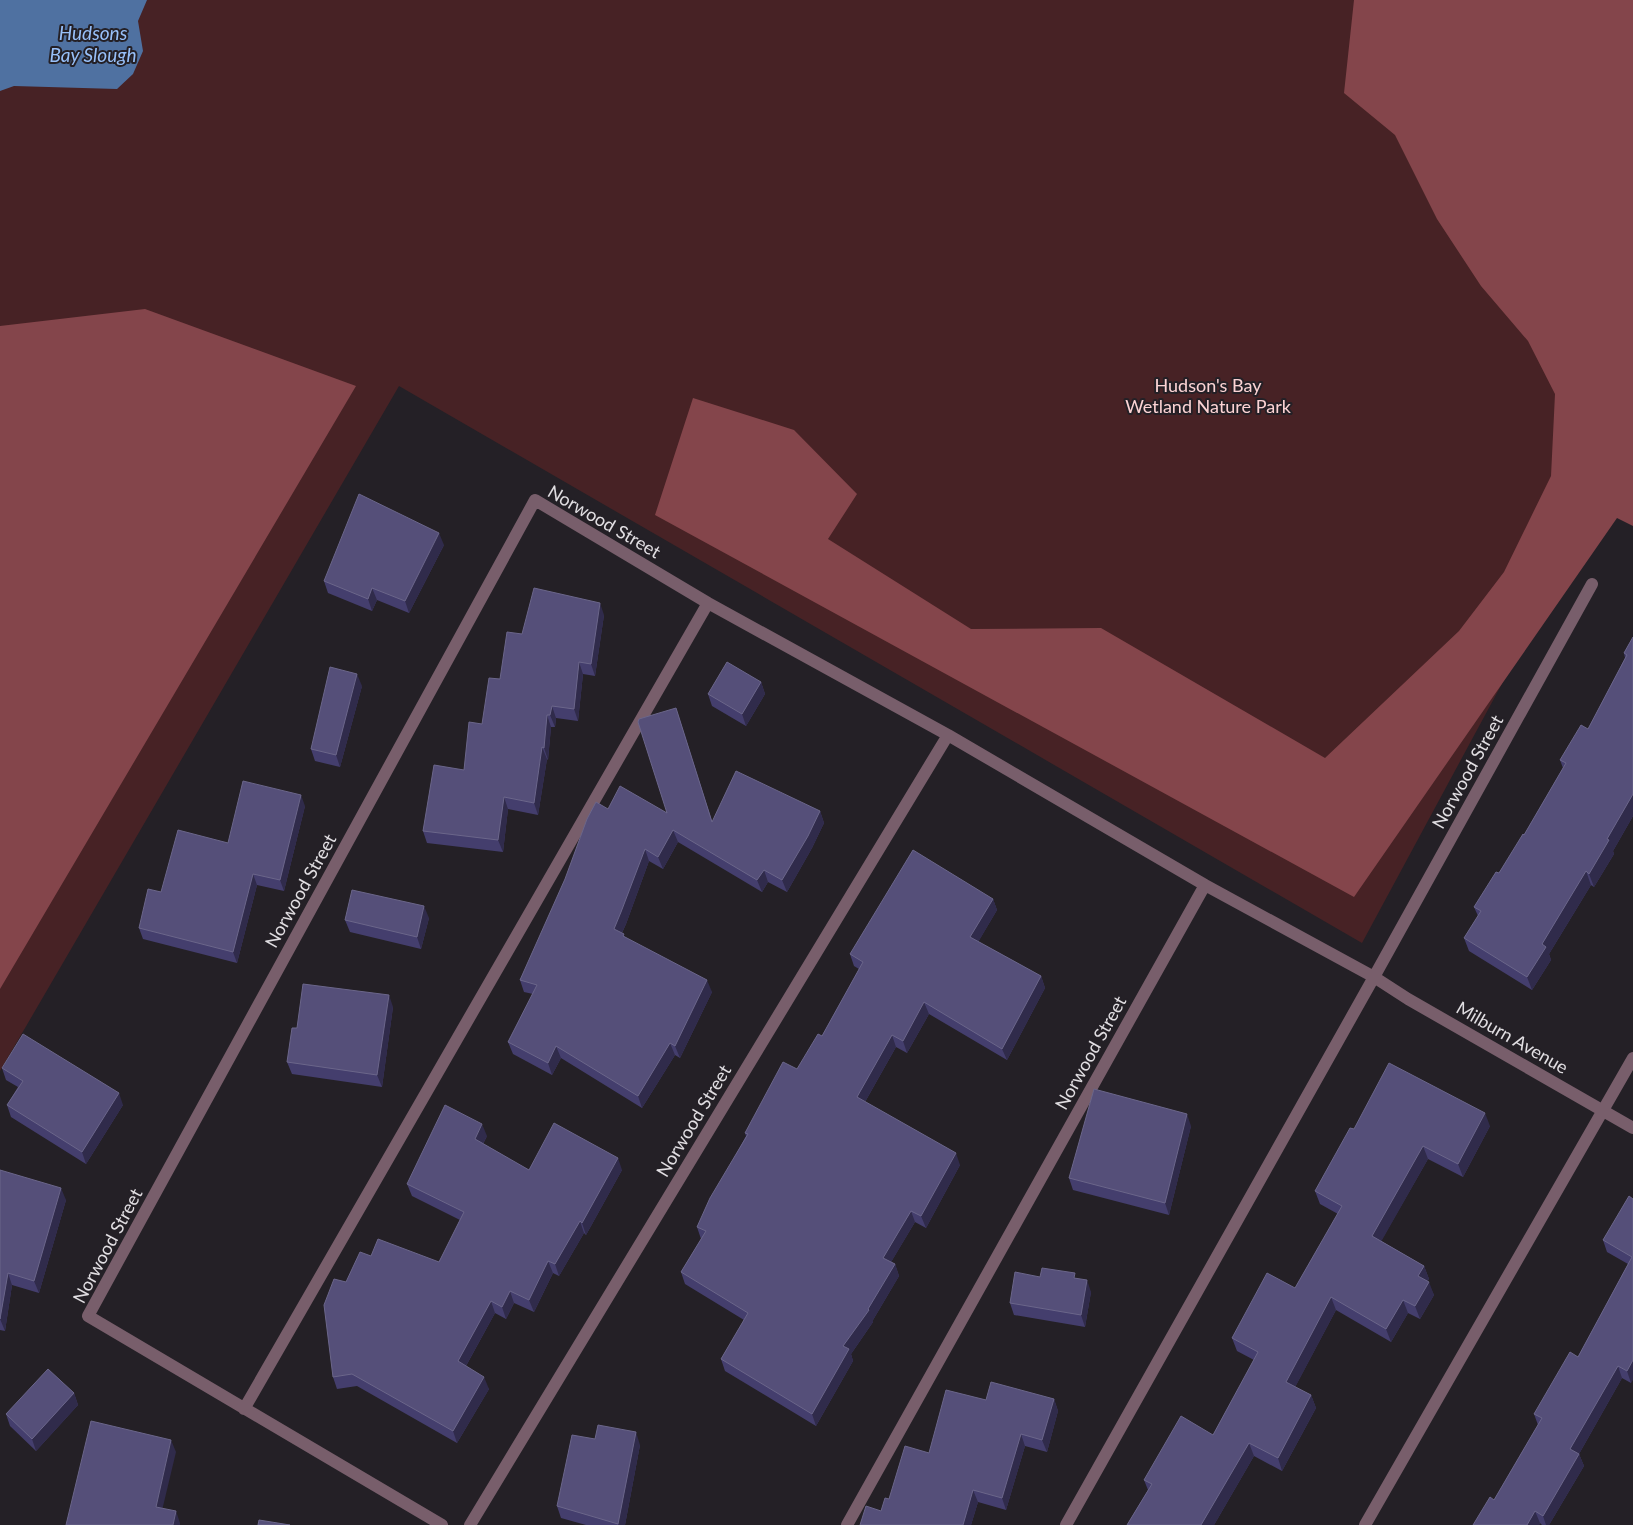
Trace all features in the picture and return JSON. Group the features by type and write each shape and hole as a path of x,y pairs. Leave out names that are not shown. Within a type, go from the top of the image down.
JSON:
{"street":[{"name":"Norwood Street","path":"244,1409 88,1316 535,500 708,603 948,736 1205,885 1374,977"},
{"name":"Norwood Street","path":"1066,1525 1592,584"},
{"path":"442,1525 244,1409 708,603"},
{"name":"Norwood Street","path":"470,1525 948,736"},
{"name":"Norwood Street","path":"847,1525 1205,885"},
{"name":"Milburn Avenue","path":"1374,977 1408,999 1633,1128"},
{"path":"1366,1525 1633,1058"}],"green space":[{"name":"Hudson's Bay Wetland Nature Park","path":"0,0 1633,0 1633,441 1362,943 399,386 0,1071"}],"shaded area":[{"path":"1354,0 1633,0 1633,526 1617,518 1354,897 655,515 693,398 794,430 857,494 828,539 971,629 1101,628 1325,758 1459,631 1504,572 1551,476 1555,394 1528,341 1481,286 1437,219 1395,135 1344,93"},
{"path":"145,309 356,386 0,989 0,326"}],"water":[{"name":"Hudsons Bay Slough","path":"0,0 147,0 138,21 143,51 133,74 117,89 14,86 0,91"}],"building":[{"path":"359,494 439,533 405,601 372,588 368,599 324,581"},
{"path":"534,588 600,603 591,664 579,662 574,709 552,706 550,715 547,715 544,748 542,747 534,803 504,797 498,840 423,831 434,765 464,770 469,722 482,724 489,678 500,679 507,632 522,634"},
{"path":"1633,637 1633,794 1589,874 1586,871 1542,944 1546,947 1527,977 1464,938 1481,911 1474,907 1496,872 1499,873 1524,835 1566,763 1560,760 1581,725 1588,729 1627,655 1624,653"},
{"path":"727,662 761,682 742,714 708,694"},
{"path":"330,667 357,674 336,755 311,749"},
{"path":"676,708 712,822 736,771 820,811 808,836 782,880 764,870 757,880 673,830 658,857 645,849 614,929 624,934 623,936 707,980 675,1046 670,1043 638,1096 556,1046 548,1063 508,1042 537,985 520,980 565,879 587,819 596,802 608,809 620,786 667,813 638,722 639,719"},
{"path":"243,781 301,795 280,880 253,874 233,952 139,928 148,889 161,892 178,830 228,843"},
{"path":"913,850 993,899 970,937 1041,976 1002,1049 924,1002 903,1041 892,1035 857,1097 956,1153 921,1216 911,1211 883,1258 895,1264 869,1310 843,1346 849,1349 812,1414 721,1359 748,1313 681,1272 706,1231 697,1227 710,1198 748,1134 745,1133 783,1062 797,1069 818,1034 822,1036 863,962 850,954"},
{"path":"352,890 424,906 417,937 345,920"},
{"path":"303,984 389,995 377,1075 287,1062 292,1028 297,1028"},
{"path":"23,1034 119,1093 82,1152 7,1105 23,1081 2,1068"},
{"path":"1389,1063 1485,1113 1458,1164 1423,1146 1372,1236 1424,1266 1418,1276 1429,1282 1415,1306 1403,1300 1386,1329 1331,1297 1286,1382 1311,1395 1278,1458 1249,1443 1201,1525 1127,1525 1152,1484 1144,1480 1181,1416 1213,1435 1258,1352 1232,1338 1267,1273 1295,1288 1342,1206 1315,1191 1350,1128 1354,1129"},
{"path":"1094,1089 1187,1114 1165,1203 1069,1178"},
{"path":"445,1105 482,1124 475,1139 529,1170 554,1123 618,1158 582,1223 580,1221 555,1264 548,1261 529,1300 510,1291 502,1307 491,1301 458,1361 484,1377 453,1431 352,1374 333,1377 324,1305 334,1279 346,1282 360,1252 371,1256 378,1239 439,1262 464,1212 407,1184"},
{"path":"0,1170 61,1188 34,1281 8,1273 0,1319"},
{"path":"1629,1196 1633,1199 1633,1360 1627,1371 1618,1366 1570,1449 1579,1454 1543,1516 1535,1511 1527,1525 1473,1525 1490,1497 1494,1500 1542,1418 1534,1414 1570,1352 1578,1357 1632,1257 1603,1240"},
{"path":"1042,1268 1075,1273 1074,1278 1087,1280 1081,1315 1010,1303 1015,1272 1040,1277"},
{"path":"48,1369 74,1393 32,1439 6,1414"},
{"path":"991,1382 1054,1399 1042,1440 1021,1434 1002,1498 973,1490 963,1525 860,1525 866,1506 881,1511 885,1498 889,1499 905,1446 929,1453 946,1390 986,1400"},
{"path":"91,1421 171,1440 156,1507 176,1511 173,1525 66,1525"},
{"path":"598,1425 636,1432 618,1524 557,1506 572,1435 595,1439"},
{"path":"259,1520 290,1525 258,1525"}]}
